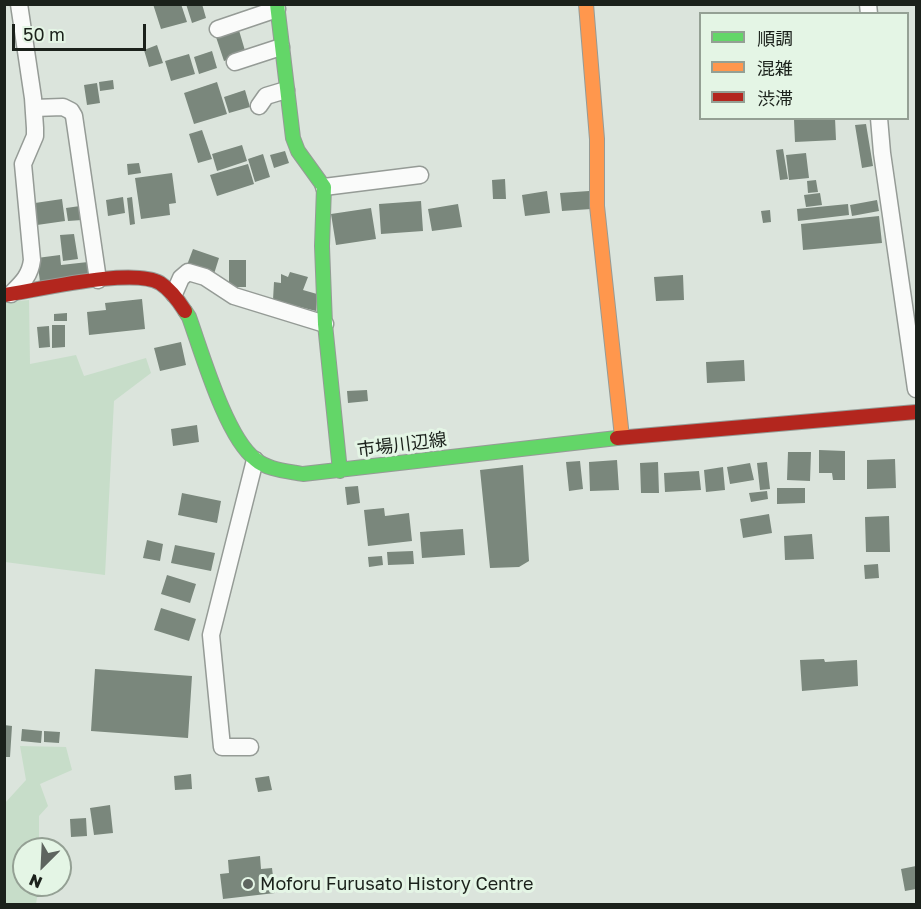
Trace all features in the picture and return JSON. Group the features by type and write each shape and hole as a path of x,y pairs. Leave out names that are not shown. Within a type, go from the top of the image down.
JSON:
{"main road":[{"path":"586,4 597,139 597,206 622,436"},
{"path":"277,7 286,90 295,144 324,187 322,246 325,324 340,471"},
{"path":"7,295 136,276 159,282 174,294 189,317 227,419 240,442 255,460"},
{"name":"市場川辺線","path":"255,460 279,470 303,474 622,436 916,412"}],"street":[{"path":"7,295 25,280 31,271 32,260 23,164 35,136 34,108 19,4"},
{"path":"218,28 277,7"},
{"path":"235,62 281,47"},
{"path":"259,106 266,96 286,90"},
{"path":"34,108 63,107 71,111 74,116 98,280"},
{"path":"879,120 916,389"},
{"path":"324,187 420,175"},
{"path":"174,294 181,278 188,272 204,277 234,296 325,324"},
{"path":"250,747 222,747 211,635 255,460"}],"green space":[{"path":"4,276 10,302 29,300 30,364 76,355 84,376 146,358 151,373 114,401 105,575 5,562"},
{"path":"20,746 66,747 72,770 40,784 48,806 39,816 39,837 12,837 12,897 37,897 36,904 5,904 5,803 26,780"}],"building":[{"path":"153,4 181,4 187,22 161,29"},
{"path":"186,4 202,4 206,18 192,23"},
{"path":"238,27 246,54 224,61 215,34"},
{"path":"157,45 163,63 149,67 144,50"},
{"path":"212,51 217,68 199,74 194,57"},
{"path":"189,54 195,74 171,81 165,61"},
{"path":"113,80 114,89 100,91 99,82"},
{"path":"217,82 227,114 194,124 184,93"},
{"path":"97,83 100,103 87,105 84,85"},
{"path":"245,90 250,107 229,113 224,97"},
{"path":"794,120 835,120 836,140 795,142"},
{"path":"866,124 873,166 862,168 855,125"},
{"path":"202,130 212,159 198,163 189,134"},
{"path":"242,145 247,161 217,171 212,154"},
{"path":"783,149 788,179 780,180 776,150"},
{"path":"285,151 289,163 274,168 270,155"},
{"path":"806,153 809,178 789,180 786,155"},
{"path":"263,154 270,177 255,182 248,159"},
{"path":"139,163 141,173 128,175 127,164"},
{"path":"248,164 254,184 217,196 210,175"},
{"path":"172,173 176,203 169,204 170,215 141,219 135,178"},
{"path":"505,179 506,199 493,199 492,180"},
{"path":"816,180 818,192 808,193 807,181"},
{"path":"547,191 550,213 525,216 522,195"},
{"path":"589,191 591,209 562,211 560,193"},
{"path":"820,193 822,205 806,207 804,195"},
{"path":"123,197 125,213 108,216 106,200"},
{"path":"132,197 135,224 130,225 127,198"},
{"path":"62,199 65,221 37,225 35,203"},
{"path":"877,200 879,211 852,216 850,205"},
{"path":"421,201 423,231 381,234 379,204"},
{"path":"458,204 462,227 432,231 428,209"},
{"path":"848,204 849,215 798,221 797,209"},
{"path":"80,206 82,220 68,221 66,208"},
{"path":"371,208 376,239 336,245 331,214"},
{"path":"770,210 771,222 763,223 761,211"},
{"path":"879,216 882,243 803,250 801,224"},
{"path":"74,234 78,259 63,261 60,235"},
{"path":"193,249 219,258 214,274 187,265"},
{"path":"60,255 61,265 88,262 90,276 40,282 37,258"},
{"path":"229,260 246,260 246,287 229,287"},
{"path":"290,272 308,277 303,290 317,294 316,311 273,300 274,282 281,283 281,274 288,277"},
{"path":"683,275 684,300 656,301 654,277"},
{"path":"142,299 145,329 89,335 87,312 106,310 105,303"},
{"path":"67,313 67,321 54,321 54,314"},
{"path":"52,325 65,325 65,347 52,348"},
{"path":"49,326 50,347 39,348 37,327"},
{"path":"181,342 186,365 160,371 154,348"},
{"path":"744,360 745,381 707,383 706,362"},
{"path":"367,390 368,401 348,403 347,391"},
{"path":"197,425 199,442 173,446 171,429"},
{"path":"819,450 845,451 845,480 833,480 832,473 819,473"},
{"path":"788,452 811,452 810,481 787,480"},
{"path":"895,459 896,488 867,489 867,460"},
{"path":"617,460 619,490 590,491 589,462"},
{"path":"580,461 583,489 569,491 566,462"},
{"path":"658,462 659,493 641,493 640,463"},
{"path":"767,462 770,489 760,490 757,463"},
{"path":"750,463 754,480 730,484 727,467"},
{"path":"523,465 529,561 519,567 490,568 480,470"},
{"path":"723,467 725,490 706,492 704,470"},
{"path":"699,471 701,490 665,492 664,473"},
{"path":"358,486 360,503 347,505 345,487"},
{"path":"777,488 805,488 805,503 777,504"},
{"path":"767,491 768,499 751,502 749,493"},
{"path":"182,493 221,501 217,523 178,515"},
{"path":"384,508 385,516 409,513 412,541 368,546 364,510"},
{"path":"769,514 772,533 743,538 740,519"},
{"path":"889,516 890,552 866,552 865,517"},
{"path":"463,529 465,555 422,558 420,532"},
{"path":"812,534 814,559 785,560 784,536"},
{"path":"147,540 163,544 160,561 143,558"},
{"path":"175,545 215,553 211,571 171,563"},
{"path":"413,551 414,564 388,565 387,552"},
{"path":"382,556 383,565 369,567 368,557"},
{"path":"878,564 879,578 865,579 864,565"},
{"path":"167,575 196,584 190,603 161,594"},
{"path":"161,608 196,619 189,641 154,630"},
{"path":"824,659 825,662 857,660 858,686 802,691 800,660"},
{"path":"95,669 192,676 188,738 91,731"},
{"path":"4,725 12,726 10,757 4,757"},
{"path":"22,729 42,731 41,743 21,741"},
{"path":"44,731 60,732 59,743 44,742"},
{"path":"191,774 192,789 175,790 174,776"},
{"path":"269,776 272,790 258,792 255,778"},
{"path":"110,805 113,833 94,835 90,808"},
{"path":"86,818 87,836 71,837 70,819"},
{"name":"Moforu Furusato History Centre","path":"260,856 261,869 272,868 275,893 223,899 220,874 229,873 228,860"},
{"path":"916,866 916,889 905,891 901,869"}],"traffic: fast":[{"path":"277,4 293,138 298,151 324,187 322,246 325,324 340,471"},
{"path":"185,311 234,433 255,459 272,468 303,474 617,438"}],"traffic: slow":[{"path":"586,4 597,139 597,206 622,437"}],"traffic: jam":[{"path":"4,295 85,281 129,277 160,283 177,299 185,311"},
{"path":"617,438 916,412"}],"place":[{"name":"Moforu Furusato History Centre","path":"248,884"}]}
